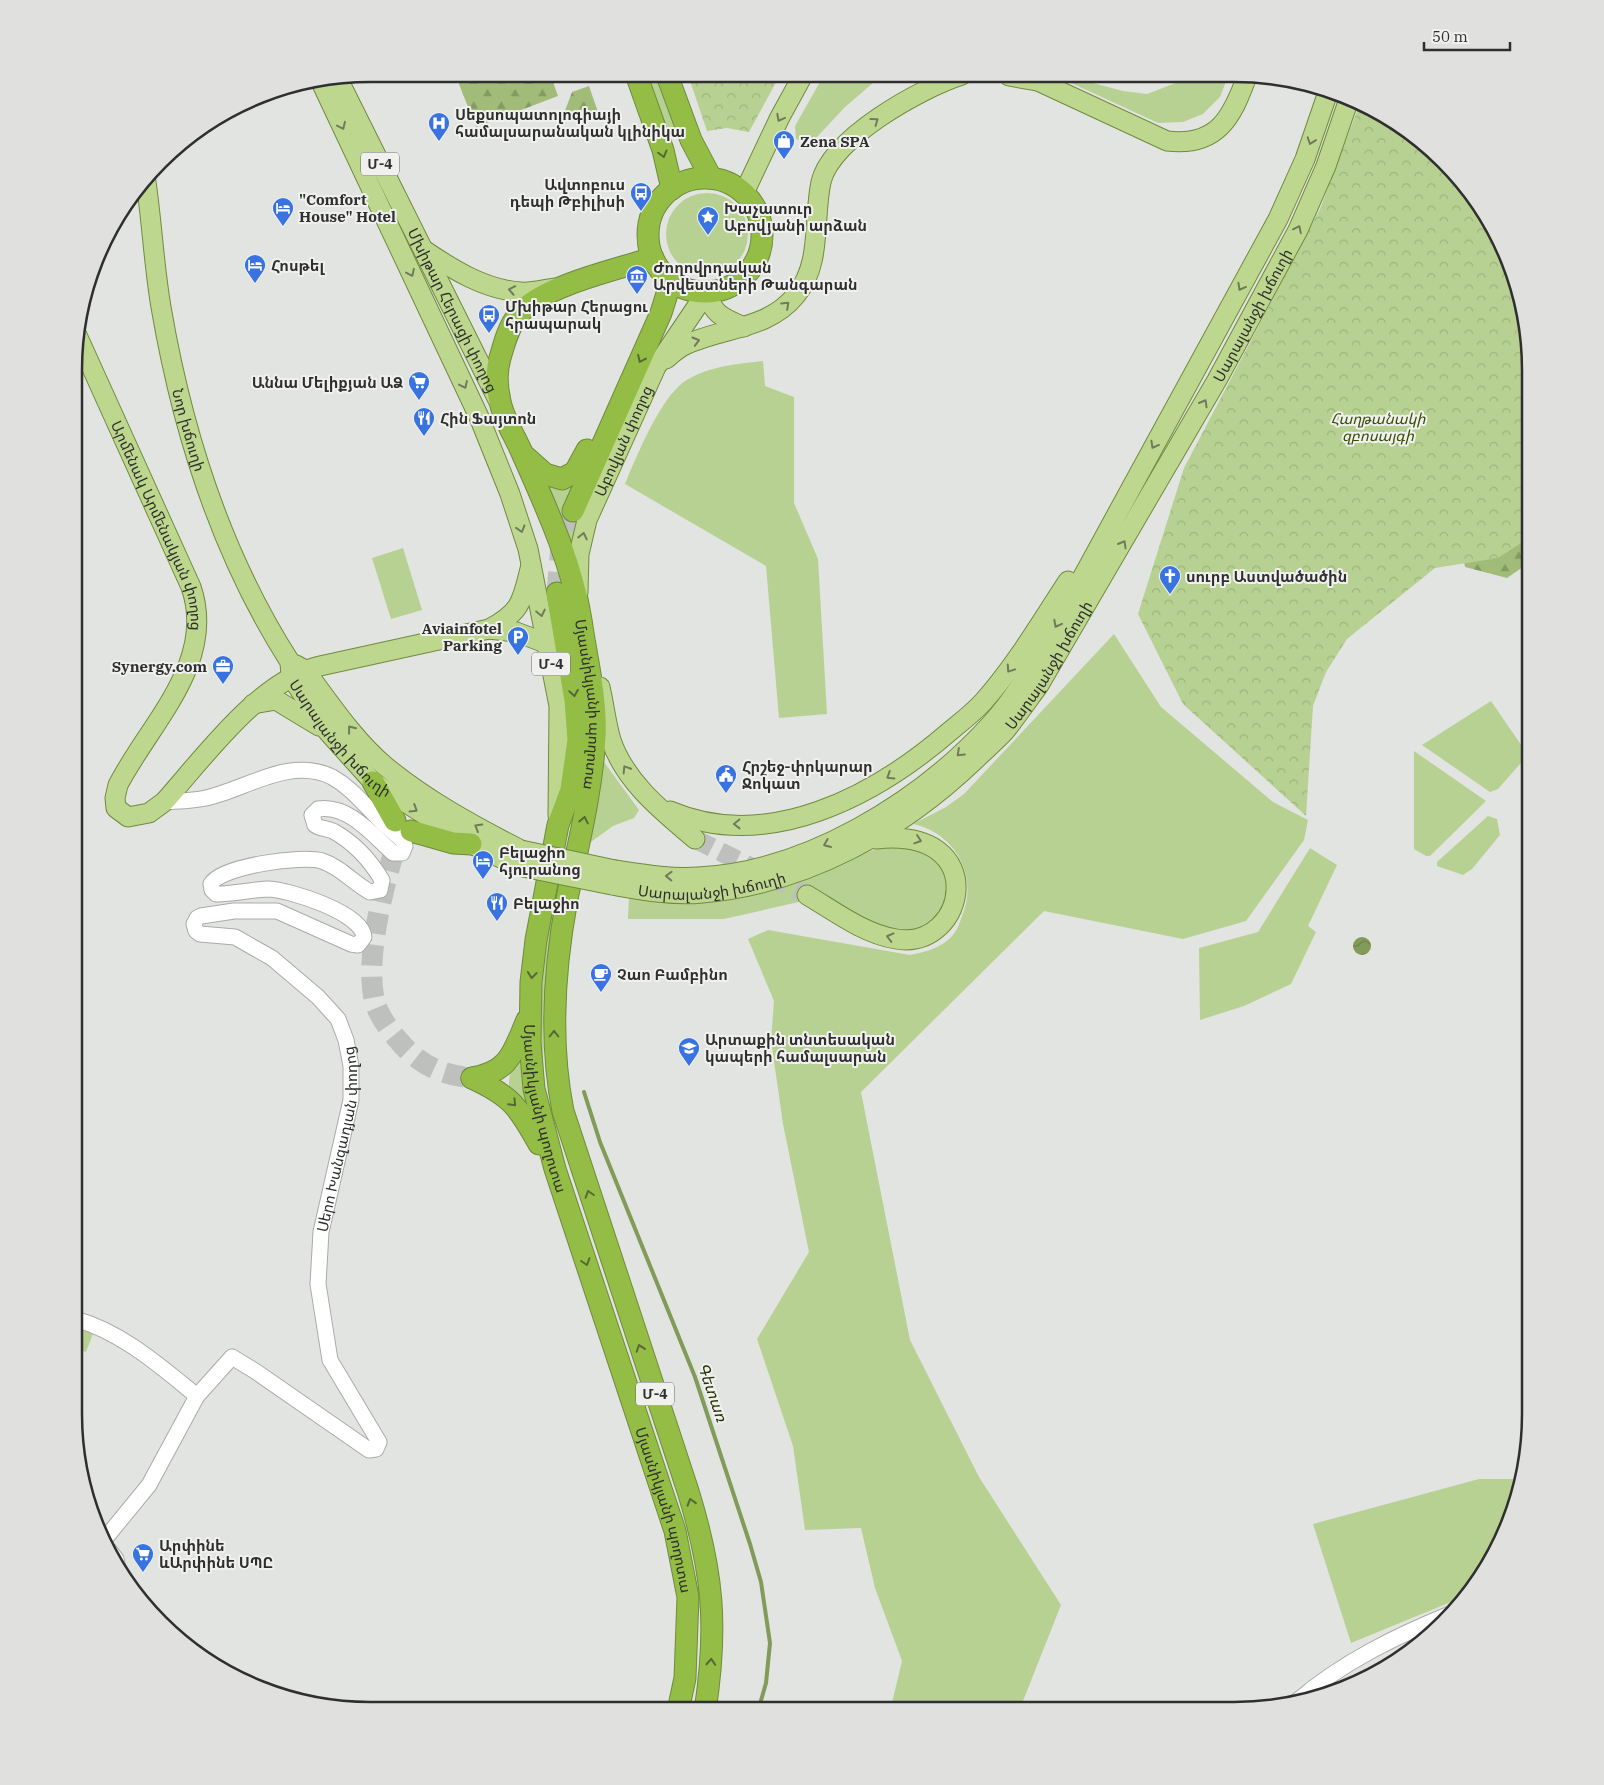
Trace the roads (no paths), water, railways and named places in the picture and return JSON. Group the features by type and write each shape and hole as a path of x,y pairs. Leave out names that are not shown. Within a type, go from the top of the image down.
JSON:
{"highway":[{"path":"639,82 662,150 672,189"},
{"path":"670,82 691,140 711,178"},
{"path":"711,178 728,183 744,193 754,205 760,220 762,244 757,260 748,273 736,283 721,290 706,293 678,286 660,271 653,258 648,238 651,217 657,204 672,189 695,179 711,178"},
{"path":"500,404 497,376 499,360 512,325 520,313 532,303 560,288 653,258"},
{"name":"Աբովյան փողոց","path":"573,510 661,313 671,281"},
{"path":"523,454 533,466 551,477 562,479 572,476 612,401 630,383"},
{"name":"Մխիթար Հերացի փողոց","path":"500,404 549,516"},
{"name":"Մյասնիկյանի պողոտա","path":"549,516 578,602 596,734 588,803 567,902 556,984 554,1057 562,1112 688,1491 705,1551 712,1594 713,1622 706,1702"},
{"path":"557,593 575,700 578,740 571,790 558,825"},
{"path":"373,782 403,826 453,843 471,844"},
{"name":"Մյասնիկյանի պողոտա","path":"558,825 536,940 530,1043 534,1089 555,1169 669,1508 684,1568 688,1597 688,1642 685,1678 680,1702"},
{"path":"531,1011 505,1064 489,1075 472,1078 504,1094 514,1104 555,1169"}],"main road":[{"path":"744,193 780,117 799,82"},
{"path":"917,94 925,82"},
{"path":"656,367 684,345 773,316 786,307 805,282 814,256 821,180 831,159 849,141 893,108 917,94 945,82"},
{"path":"1041,82 1167,141 1183,143 1198,140 1217,131 1230,115 1244,83"},
{"name":"Մխիթար Հերացի փողոց","path":"341,84 500,404"},
{"name":"Մխիթար Հերացի փողոց","path":"323,87 479,417 510,494"},
{"name":"Սարալանջի խճուղի","path":"614,877 653,875 698,877 731,873 804,854 864,826 944,768 991,724 1028,675 1278,219 1305,159 1326,98"},
{"name":"Սարալանջի խճուղի","path":"296,669 328,732 373,782 409,807 471,844 520,858 614,877 656,892 701,893 731,889 829,861 893,827 951,783 1005,731 1039,685 1212,389 1298,230 1326,166 1347,105"},
{"name":"Նոր խճուղի","path":"147,189 161,306 188,427 224,534 244,578 296,669"},
{"path":"422,249 450,267 479,281 500,288 521,292 560,288"},
{"path":"706,293 718,315 744,326"},
{"name":"Աբովյան փողոց","path":"578,602 580,554 587,520 656,367 706,293"},
{"name":"Արմենակ Արմենակյան փողոց","path":"83,349 197,604 198,622 195,641 186,673 126,771 114,798 116,808 128,817 149,813 164,802 254,704 296,669 489,629 509,618 522,602 531,565"},
{"name":"Մյասնիկյանի պողոտա","path":"510,494 531,565 559,706 558,825"},
{"path":"657,806 689,819 704,822 766,824 823,810 864,792 912,762 982,703 1006,675 1071,575 1105,535"},
{"path":"578,602 588,626 611,739 629,775 657,806 695,839"},
{"name":"Արմենակ Արմենակյան փողոց","path":"489,629 516,632 548,644"},
{"name":"Սարալանջի խճուղի","path":"296,669 385,766 420,792 520,858"},
{"path":"254,704 269,700 282,702 328,732"},
{"path":"807,895 866,929 894,939 908,939 921,936 941,925 952,909 956,896 956,879 946,858 927,844 909,837 870,839"}],"street":[{"name":"Սերո Խանզադյան փողոց","path":"109,1535 149,1486 197,1396 232,1357 271,1381 368,1450 374,1450 379,1445 377,1436 330,1360 318,1284 321,1232 348,1120 351,1100 351,1066 346,1040 338,1019 318,998 272,958 235,937 200,934 196,931 194,924 201,916 234,911 277,912 351,944 358,945 364,937 362,929 342,914 319,901 269,889 216,894 212,890 211,884 220,876 252,866 305,859 322,861 342,871 370,892 380,890 382,880 367,859 350,842 331,830 315,825 312,815 318,809 331,809 348,815 393,853 402,853 405,846 403,841 375,816 358,796 333,778 314,771 298,770 270,776 206,798 164,802"},
{"path":"83,1321 95,1325 145,1354 197,1396"},
{"path":"1306,1694 1320,1681 1375,1648 1434,1621"}],"water":[{"path":"1362,937 1368,940 1371,946 1368,952 1362,955 1356,952 1353,946 1356,940"}],"waterway":[{"name":"Գետառ","path":"584,1092 600,1142 695,1377 761,1582 770,1643 766,1683 761,1702"}],"tunnel":[{"path":"557,593 561,545 573,511"},
{"path":"395,821 400,830 383,892 374,939 372,984 375,1003 389,1028 415,1056 441,1071 472,1078"},
{"path":"695,839 807,895"}],"place":[{"name":"Սեքսոպատոլոգիայի համալսարանական կլինիկա","path":"439,142"},
{"name":"Zena SPA","path":"784,160"},
{"name":"Ավտոբուս դեպի Թբիլիսի","path":"641,212"},
{"name":"\"Comfort House\" Hotel","path":"283,227"},
{"name":"Խաչատուր Աբովյանի արձան","path":"708,236"},
{"name":"Հոսթել","path":"255,284"},
{"name":"Ժողովրդական Արվեստների Թանգարան","path":"637,295"},
{"name":"Մխիթար Հերացու հրապարակ","path":"489,334"},
{"name":"Աննա Մելիքյան ԱՁ","path":"419,401"},
{"name":"Հին Ֆայտոն","path":"424,437"},
{"name":"սուրբ Աստվածածին","path":"1170,595"},
{"name":"Aviainfotel Parking","path":"518,656"},
{"name":"Synergy.com","path":"223,685"},
{"name":"Հրշեջ-փրկարար Ջոկատ","path":"726,794"},
{"name":"Բելաջիո հյուրանոց","path":"483,880"},
{"name":"Բելաջիո","path":"497,922"},
{"name":"Չաո Բամբինո","path":"601,993"},
{"name":"Արտաքին տնտեսական կապերի համալսարան","path":"689,1067"},
{"name":"Արփինե ևԱրփինե ՍՊԸ","path":"143,1573"}],"park label":[{"name":"Հաղթանակի զբոսայգի","path":"1378,426"}]}
